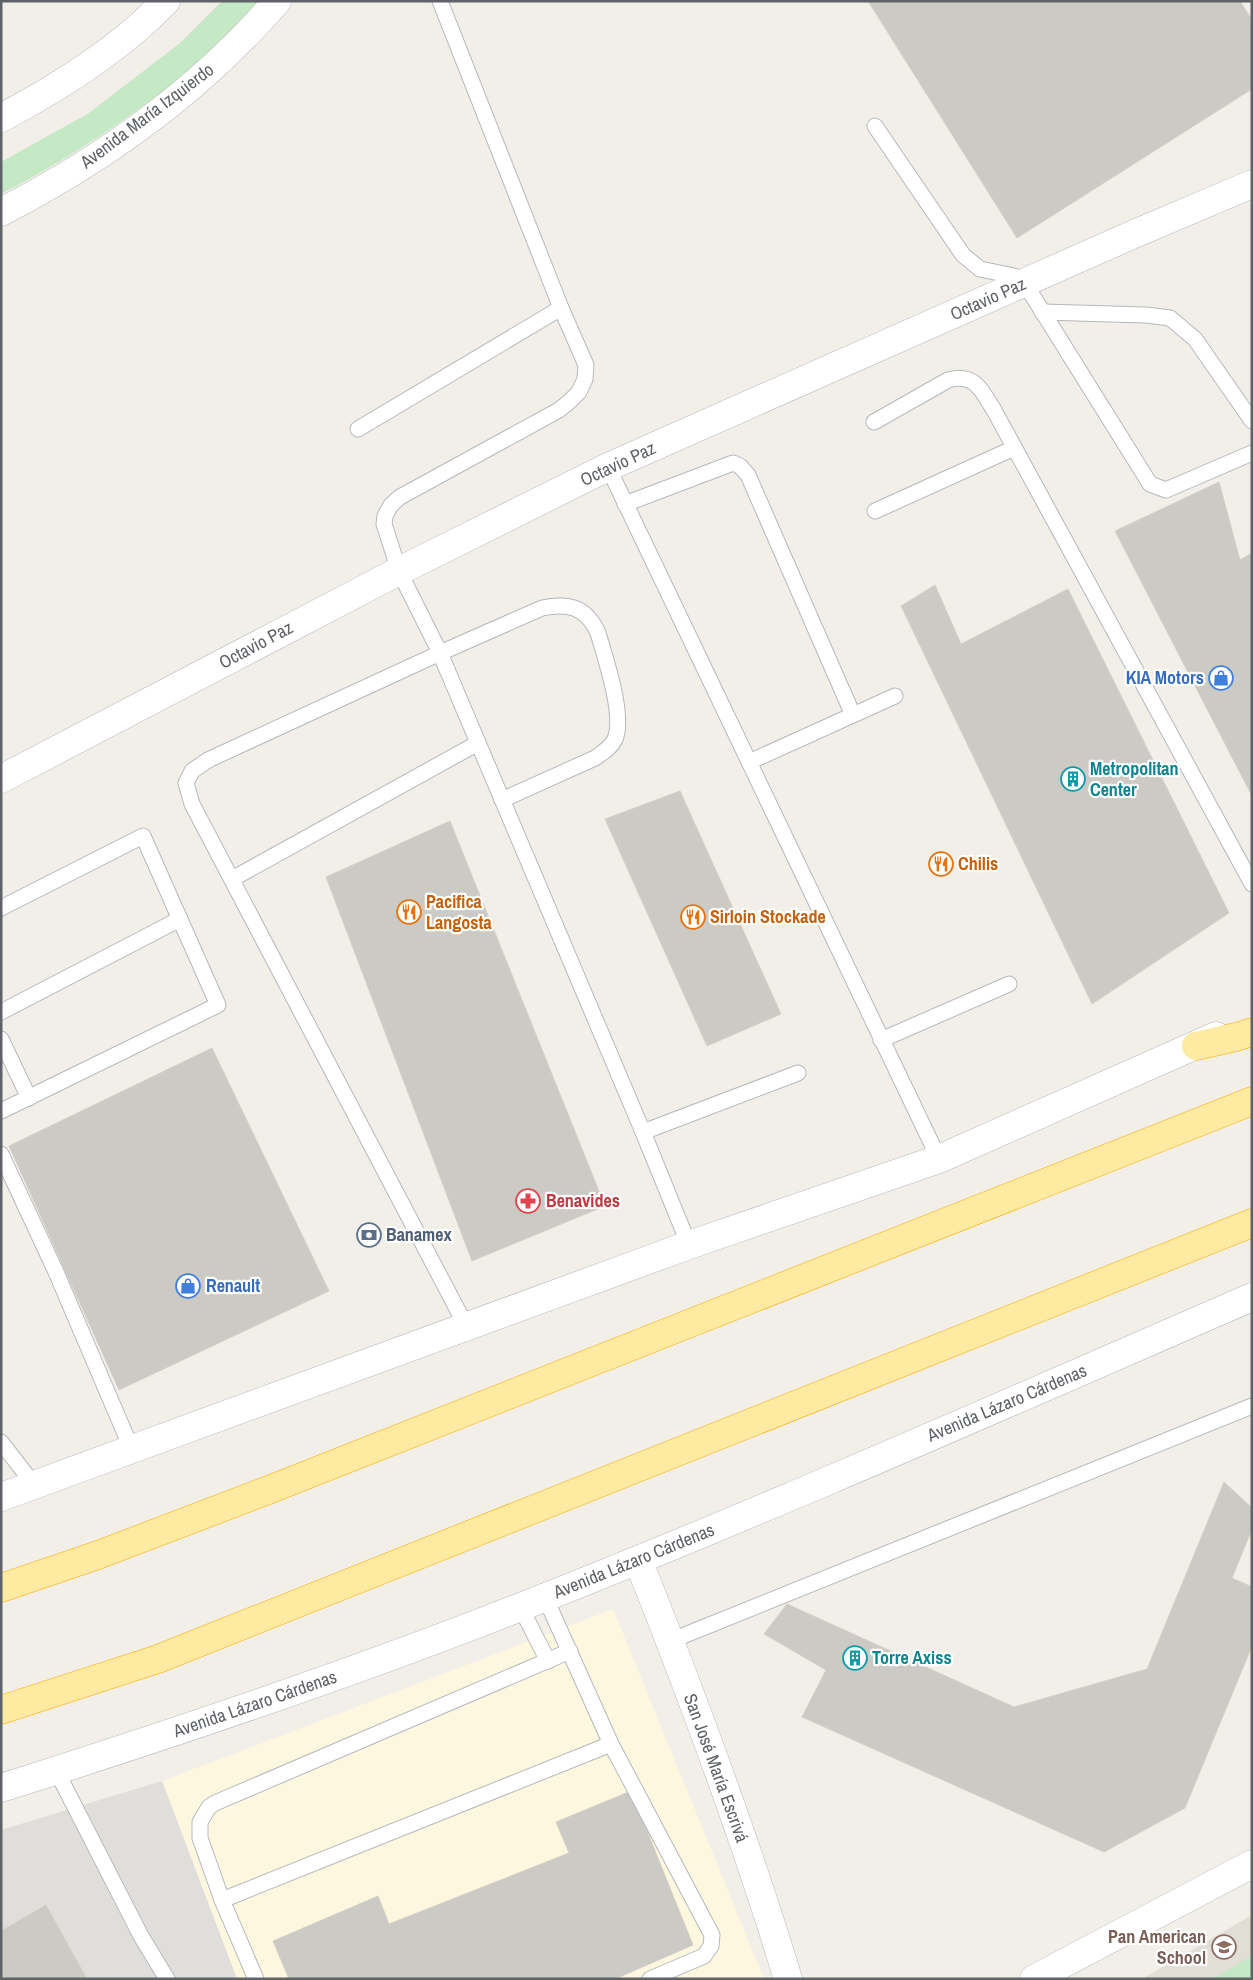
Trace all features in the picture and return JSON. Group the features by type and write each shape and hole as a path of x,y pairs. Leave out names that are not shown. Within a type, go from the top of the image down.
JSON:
{"highway":[{"path":"1196,1046 1252,1032"},
{"path":"1,1588 98,1555 262,1492 1252,1101"},
{"path":"1,1710 158,1660 1252,1223"}],"street":[{"path":"1,118 36,100 80,71 148,20 166,1"},
{"name":"Avenida María Izquierdo","path":"1,212 81,168 167,105 218,62 277,1"},
{"name":"Octavio Paz","path":"1,779 399,571 608,467 1024,282 1252,184"},
{"path":"1,1498 689,1244 939,1159 1196,1046 1252,1019"},
{"name":"Avenida Lázaro Cárdenas","path":"1,1788 284,1695 533,1602 802,1492 1252,1297"},
{"name":"San José María Escrivá","path":"638,1560 670,1641 765,1901 788,1979"},
{"path":"1034,1979 1252,1864"}],"lane":[{"path":"440,1 561,308 586,366 585,379 579,392 570,402 558,410 400,497 391,505 385,516 384,524 399,571 440,653 689,1244"},
{"path":"875,126 963,255 980,269 1014,276 1024,282 1150,484 1166,490 1252,453"},
{"path":"358,429 561,308"},
{"path":"1042,312 1146,315 1170,318 1195,339 1252,421"},
{"path":"874,422 948,380 959,376 967,378 981,389 1252,884"},
{"path":"875,511 1014,448"},
{"path":"625,504 733,463 740,466 748,475 853,715"},
{"path":"608,467 939,1159"},
{"path":"466,1326 192,804 186,783 192,771 208,760 440,653 542,608 557,605 575,608 594,623 598,633 616,707 617,727 615,740 608,749 595,758 502,800"},
{"path":"749,762 895,696"},
{"path":"232,879 478,743"},
{"path":"1,908 143,836 218,1005 1,1111"},
{"path":"1,1012 180,920"},
{"path":"881,1040 1009,984"},
{"path":"1,1039 29,1098"},
{"path":"643,1132 798,1073"},
{"path":"1,1154 56,1272 132,1450"},
{"path":"670,1641 1252,1406"},
{"path":"1,1442 34,1486"},
{"path":"533,1602 570,1651 612,1744 712,1935 711,1946 704,1956 650,1979"},
{"path":"533,1602 548,1661"},
{"path":"256,1979 222,1900 200,1838 200,1822 209,1807 570,1651"},
{"path":"222,1900 612,1744"},
{"path":"56,1770 141,1936 167,1979"}],"shaded area":[{"path":"613,1609 764,1979 237,1979 162,1781"},
{"path":"162,1781 237,1979 1,1979 1,1830"},
{"name":"Pan American School","path":"1252,1915 1252,1979 1142,1979"}],"green space":[{"path":"222,1 264,1 226,39 143,106 88,144 1,194 1,162 89,113 180,43"},
{"path":"1252,1956 1252,1979 1212,1979"}],"building":[{"path":"868,1 1240,1 1252,20 1252,89 1017,238"},
{"name":"KIA Motors","path":"1219,482 1240,560 1252,553 1252,796 1115,531"},
{"name":"Metropolitan Center","path":"935,585 961,644 1068,589 1229,913 1092,1004 901,606"},
{"name":"Sirloin Stockade","path":"680,791 781,1014 707,1046 605,819"},
{"path":"450,821 605,1206 472,1261 326,877"},
{"path":"212,1048 329,1291 119,1390 9,1146"},
{"name":"Torre Axiss","path":"1224,1482 1252,1508 1252,1529 1232,1578 1252,1587 1252,1646 1185,1808 1104,1852 802,1717 826,1670 764,1634 787,1604 1014,1707 1147,1669"},
{"path":"631,1791 693,1945 615,1979 289,1979 273,1941 378,1896 389,1924 569,1853 556,1822"},
{"path":"46,1905 87,1979 1,1979 1,1931"}],"place":[{"name":"KIA Motors","path":"1221,678"},
{"name":"Metropolitan Center","path":"1073,779"},
{"name":"Chilis","path":"941,864"},
{"name":"Pacifica Langosta","path":"409,912"},
{"name":"Sirloin Stockade","path":"693,917"},
{"name":"Benavides","path":"528,1201"},
{"name":"Banamex","path":"369,1235"},
{"name":"Renault","path":"188,1286"},
{"name":"Torre Axiss","path":"855,1658"},
{"name":"Pan American School","path":"1224,1947"}]}
